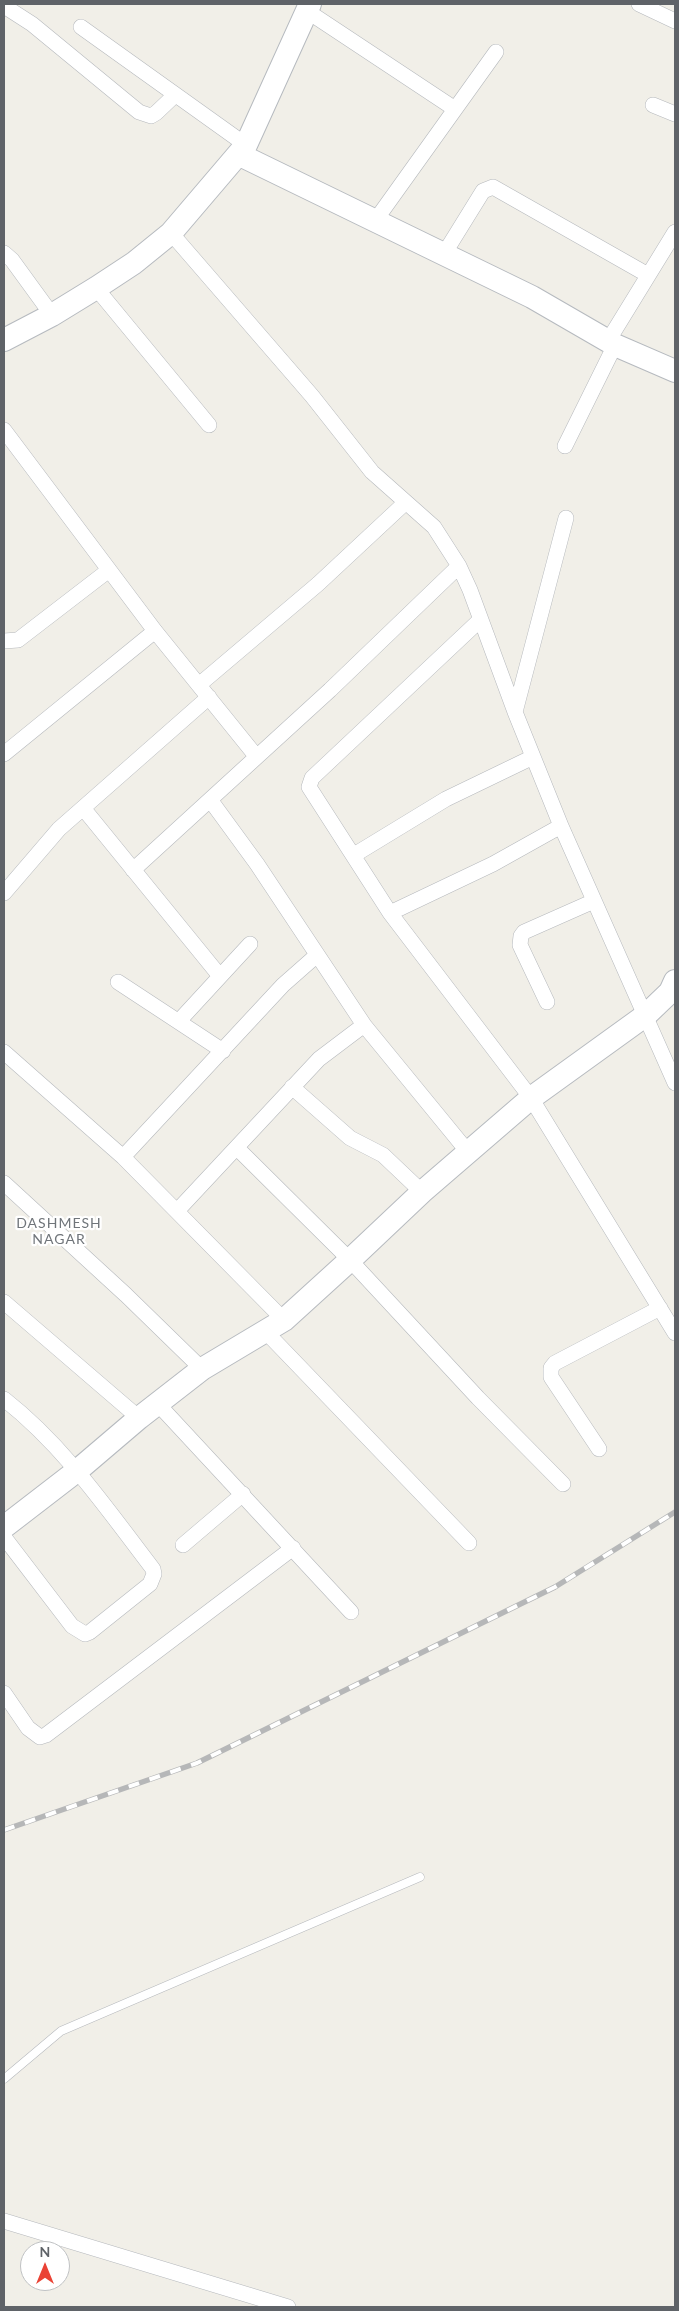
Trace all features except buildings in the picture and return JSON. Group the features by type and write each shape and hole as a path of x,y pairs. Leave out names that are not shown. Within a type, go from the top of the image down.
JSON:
{"street":[{"path":"639,4 675,21"},
{"path":"4,6 32,24 139,112 151,116 156,114 175,94"},
{"path":"4,340 52,315 96,288 134,262 171,233 243,150 309,7 455,109"},
{"path":"81,28 175,94 243,150 375,221 532,297 611,343 675,371"},
{"path":"375,221 496,52"},
{"path":"653,105 675,114"},
{"path":"444,254 483,191 493,187 648,274"},
{"path":"565,446 611,343 648,274 675,232"},
{"path":"171,233 312,396 372,472 434,527 459,566 470,590 560,826 594,901 659,1008 675,1083"},
{"path":"4,253 12,260 52,315"},
{"path":"96,288 209,425"},
{"path":"4,430 155,631 200,684 256,756"},
{"path":"200,684 318,584 406,502"},
{"path":"515,712 566,518"},
{"path":"133,870 211,801 256,756 391,633 459,566"},
{"path":"4,641 18,640 109,570"},
{"path":"480,620 312,778 309,787 311,793 390,913 531,1098 675,1333"},
{"path":"4,754 155,631"},
{"path":"4,893 41,848 83,808 209,697"},
{"path":"354,856 446,799 533,758"},
{"path":"211,801 257,864 364,1025 468,1152"},
{"path":"83,808 220,975"},
{"path":"390,913 493,864 560,826"},
{"path":"547,1002 520,945 521,936 524,932 594,901"},
{"path":"178,1022 250,944"},
{"path":"123,1157 283,985 317,955"},
{"path":"4,1527 78,1470 139,1418 202,1369 275,1326 350,1260 422,1192 531,1098 659,1008 675,981"},
{"path":"118,982 223,1051"},
{"path":"177,1211 292,1087 331,1048 364,1025"},
{"path":"4,1052 123,1157 177,1211 275,1326 469,1543"},
{"path":"292,1087 350,1138 383,1155 422,1192"},
{"path":"237,1148 350,1260 478,1398 563,1484"},
{"path":"4,1183 126,1295 202,1369"},
{"path":"4,1302 139,1418"},
{"path":"598,1449 551,1376 551,1368 555,1363 660,1308"},
{"path":"4,1399 38,1428 78,1470 153,1570 154,1574 150,1584 85,1634 72,1626 4,1537"},
{"path":"157,1404 243,1494 351,1612"},
{"path":"183,1544 243,1494"},
{"path":"4,1693 28,1728 40,1737 46,1735 293,1548"},
{"path":"4,2221 288,2307"}],"lane":[{"path":"4,2079 61,2031 420,1877"}],"railway":[{"path":"4,1830 197,1763 555,1587 675,1512"}],"district":[{"name":"DASHMESH NAGAR","path":"59,1232"}]}
